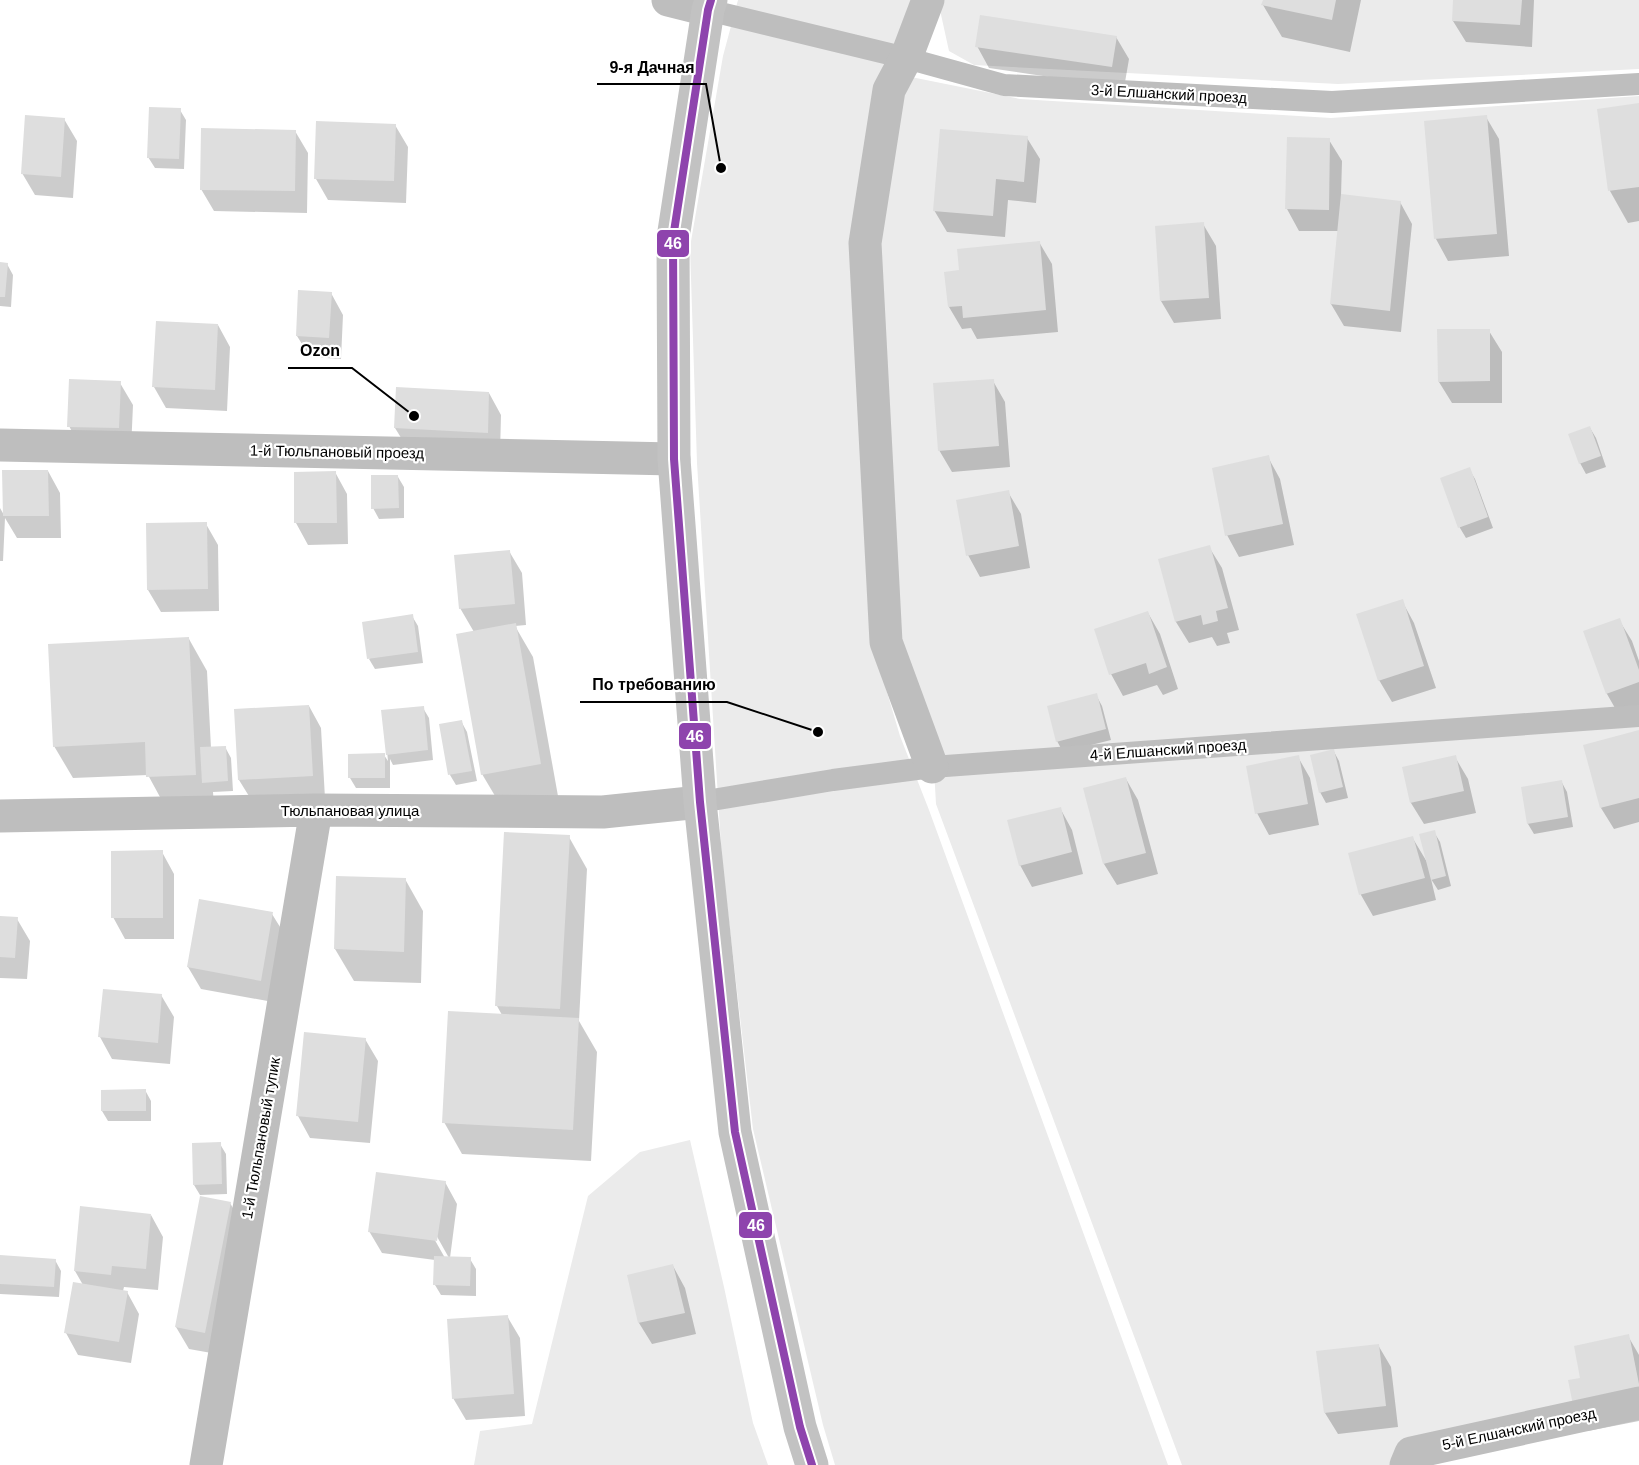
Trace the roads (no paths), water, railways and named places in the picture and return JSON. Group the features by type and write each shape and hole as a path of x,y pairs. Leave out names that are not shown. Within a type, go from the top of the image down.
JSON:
{"main road":[{"path":"710,5 673,238 674,459 700,802 735,1132 800,1427 812,1465"}],"street":[{"path":"668,0 710,5"},
{"path":"928,0 906,58 889,90 865,243 886,642 932,767"},
{"name":"1-й Тюльпановый проезд","path":"0,445 674,459"},
{"name":"Тюльпановая улица","path":"0,816 316,810 603,812 700,802"},
{"name":"1-й Тюльпановый тупик","path":"206,1465 316,810"},
{"name":"5-й Елшанский проезд","path":"1406,1465 1411,1453 1639,1403"}],"lane":[{"name":"3-й Елшанский проезд","path":"710,5 1004,85 1332,102 1639,84"},
{"name":"4-й Елшанский проезд","path":"700,802 833,780 932,767 1639,716"}],"place":[{"name":"9-я Дачная","path":"721,168"},
{"name":"Ozon","path":"414,416"},
{"name":"По требованию","path":"818,732"}]}
